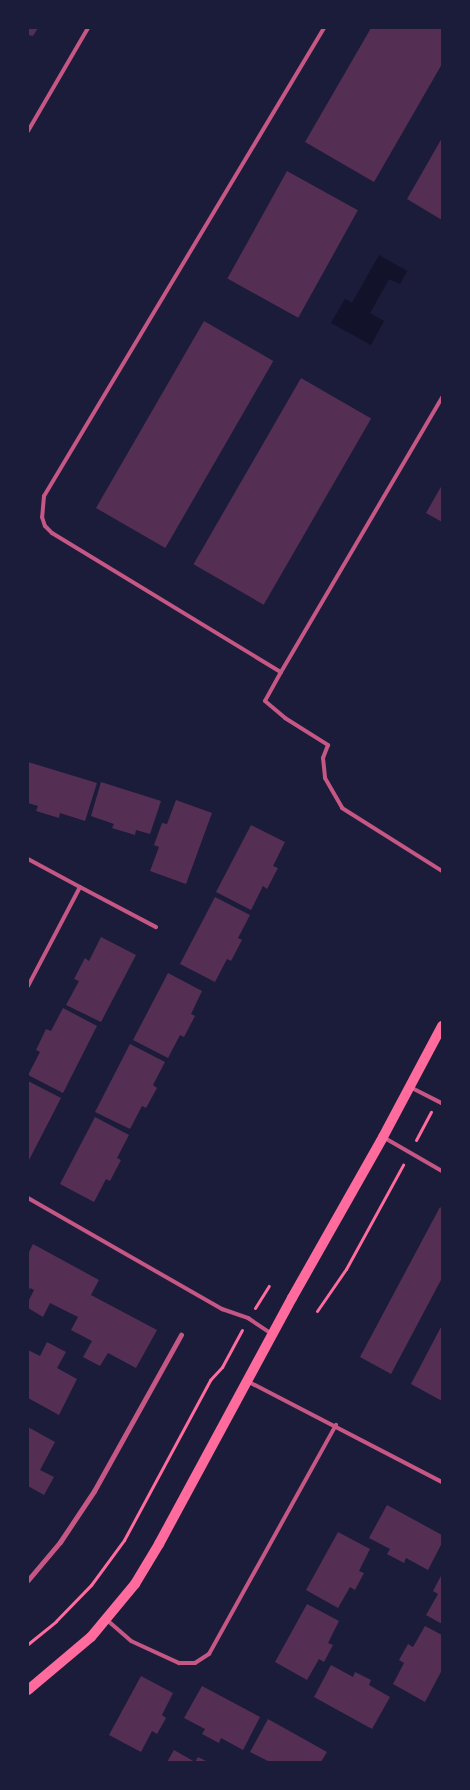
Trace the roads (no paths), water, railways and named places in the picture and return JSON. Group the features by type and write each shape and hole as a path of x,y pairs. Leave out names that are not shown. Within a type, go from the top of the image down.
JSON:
{"main road":[{"path":"28,1690 74,1653 107,1620 135,1584 159,1544 272,1334 384,1137 442,1026"}],"street":[{"path":"28,1580 60,1542 94,1491 181,1335"}],"lane":[{"path":"28,131 88,28"},
{"path":"281,672 52,532 45,526 42,508 44,496 324,28"},
{"path":"442,398 265,701 286,718 328,745 323,758 324,778 342,808 442,871"},
{"path":"28,858 156,927"},
{"path":"28,986 80,887"},
{"path":"410,1087 442,1103"},
{"path":"384,1137 442,1171"},
{"path":"28,1198 222,1310 248,1318 272,1334"},
{"path":"247,1381 336,1425 442,1482"},
{"path":"107,1620 131,1641 179,1663 195,1663 209,1654 336,1425"}]}
